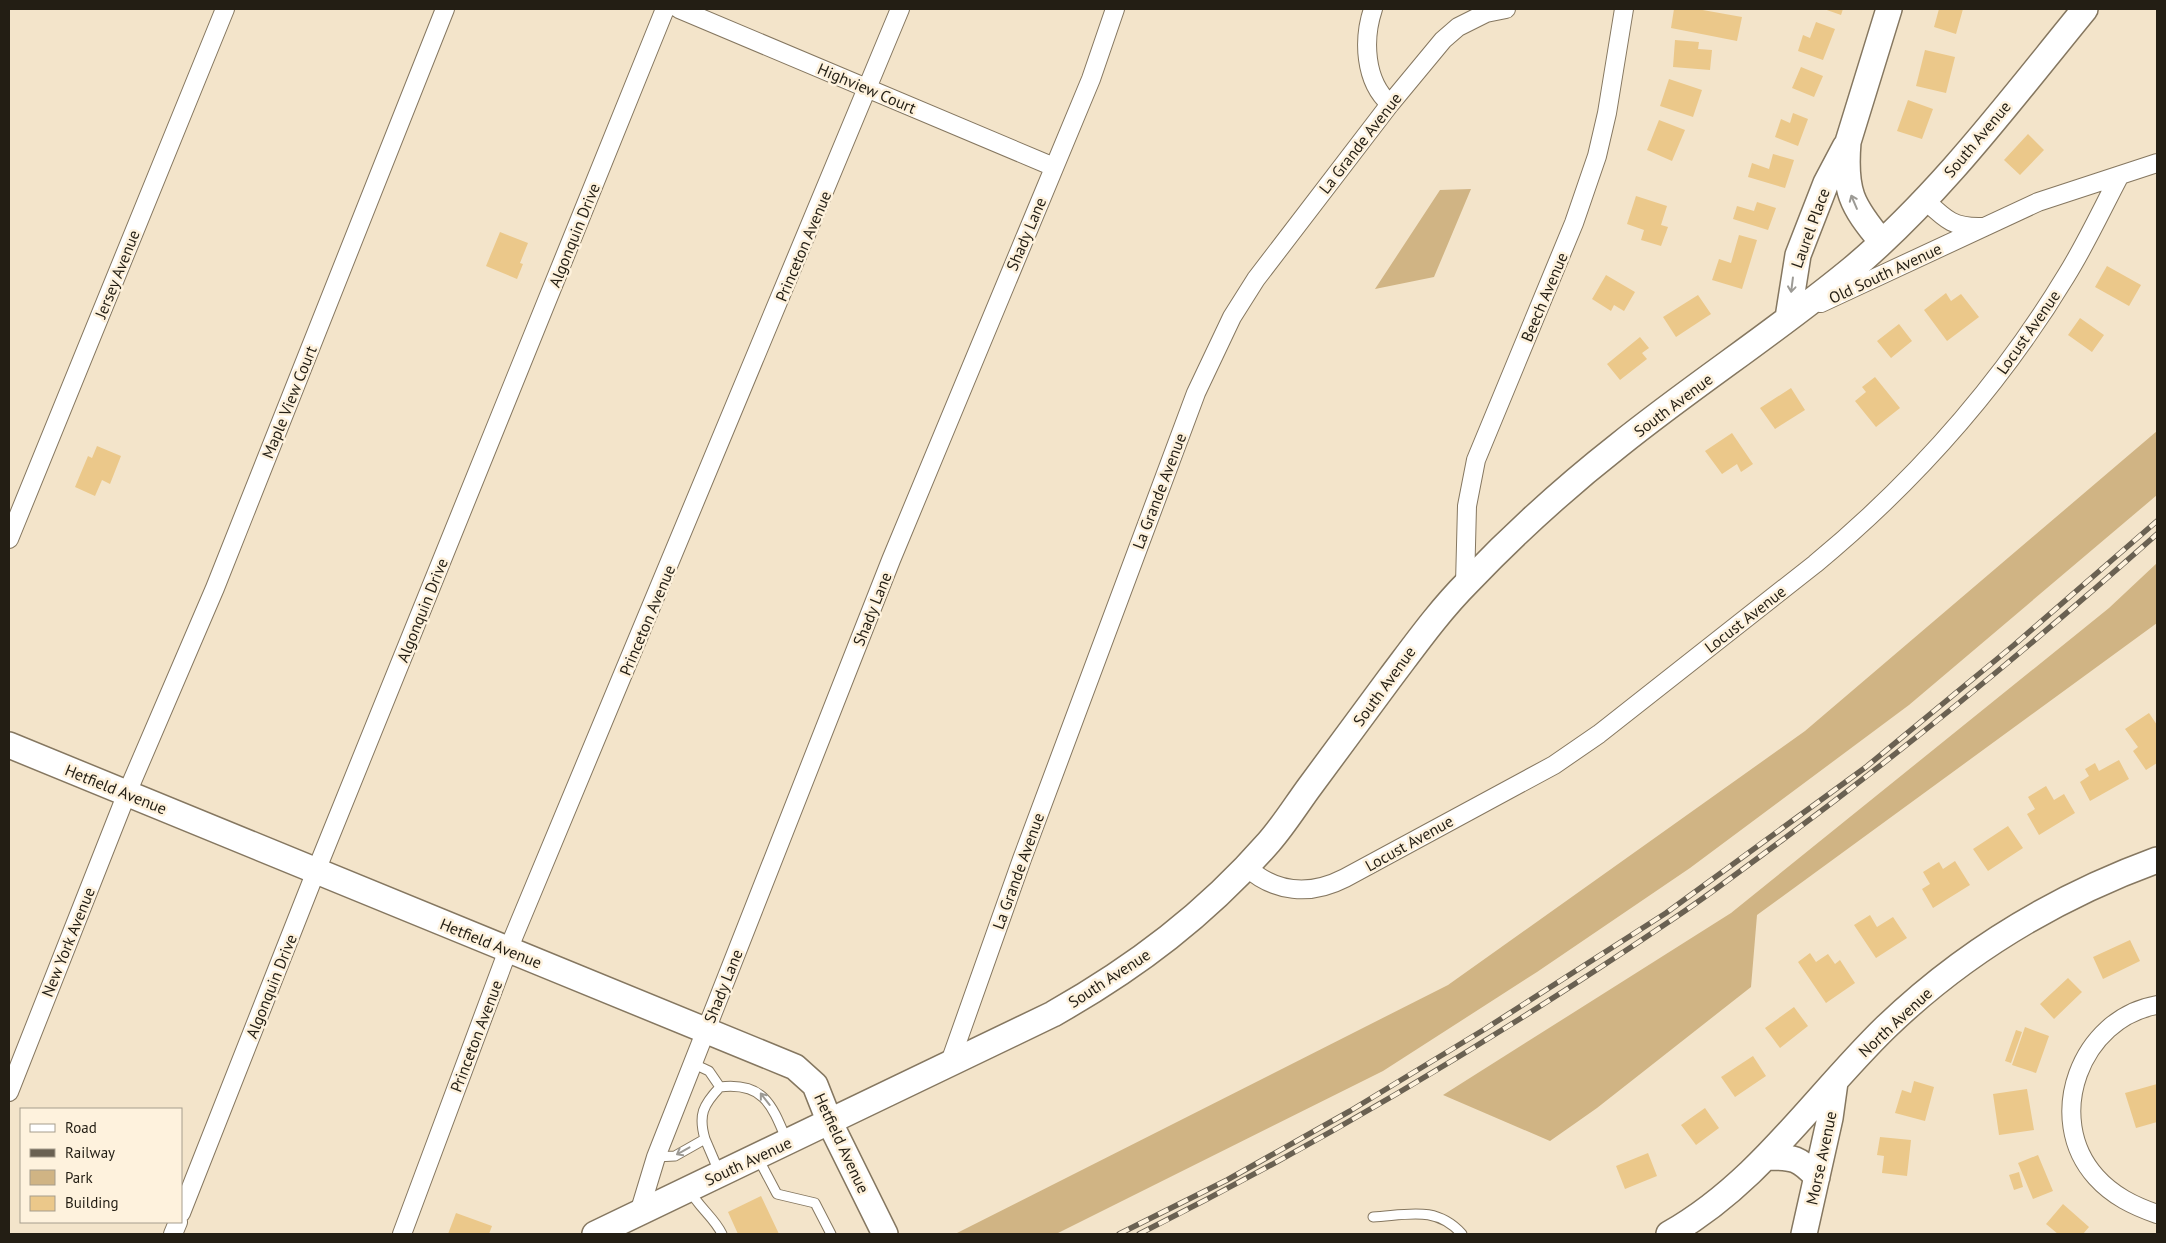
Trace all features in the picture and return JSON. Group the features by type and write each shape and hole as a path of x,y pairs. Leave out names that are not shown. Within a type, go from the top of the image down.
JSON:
{"main road":[{"name":"Laurel Place","path":"1788,318 1798,255 1826,183 1848,142 1889,9"},
{"name":"South Avenue","path":"601,1233 757,1155 830,1123 950,1062 1053,1014 1102,986 1163,944 1210,904 1270,840 1425,631 1465,584 1504,546 1618,446 1788,318 1882,242 1925,200 2085,9"},
{"name":"Laurel Place","path":"1848,142 1847,185 1853,205 1882,242"},
{"name":"Hetfield Avenue","path":"9,745 127,792 705,1032 795,1067 815,1085 830,1123 885,1234"},
{"name":"North Avenue","path":"1669,1234 1722,1198 1767,1157 1879,1034 1917,999 1989,943 2038,914 2103,882 2157,860"},
{"name":"Morse Avenue","path":"1804,1234 1817,1178 1835,1082"},
{"path":"1767,1157 1790,1157 1802,1161 1817,1178"}],"street":[{"name":"Jersey Avenue","path":"9,539 225,9"},
{"name":"Maple View Court","path":"127,792 219,579 445,9"},
{"name":"Algonquin Drive","path":"182,1210 316,871 665,9"},
{"name":"Highview Court","path":"680,9 1054,167"},
{"name":"Princeton Avenue","path":"402,1234 508,950 900,9"},
{"name":"Shady Lane","path":"639,1213 656,1157 891,560 1091,79 1116,9"},
{"path":"1373,9 1366,40 1368,59 1377,86 1390,104"},
{"name":"La Grande Avenue","path":"950,1062 1025,849 1213,354 1232,316 1256,279 1390,104 1443,40 1458,27 1486,13 1506,9"},
{"name":"Beech Avenue","path":"1465,584 1467,506 1476,460 1574,223 1597,156 1624,9"},
{"name":"Old South Avenue","path":"1788,318 2038,202 2157,163"},
{"name":"Locust Avenue","path":"1245,866 1267,882 1298,891 1331,886 1554,765 1599,734 1816,564 1930,457 2003,370 2066,276 2120,175"},
{"name":"Old South Avenue","path":"1925,200 1952,223 1966,228 1982,227"},
{"name":"New York Avenue","path":"9,1092 127,792"},
{"path":"2157,1004 2127,1014 2101,1034 2087,1052 2075,1082 2071,1104 2072,1127 2078,1148 2089,1168 2112,1192 2130,1204 2157,1214"}],"lane":[{"path":"694,1064 708,1071 720,1087"},
{"path":"720,1174 705,1139 701,1114 709,1099 720,1087 738,1085 759,1092 775,1113 788,1142"},
{"path":"656,1157 675,1156 705,1139"},
{"path":"757,1155 777,1194 815,1203 831,1234"},
{"path":"689,1189 701,1209 716,1222 722,1234"},
{"path":"1373,1217 1429,1213 1454,1226 1462,1234"}],"green space":[{"path":"1471,189 1434,277 1375,289 1440,190"},
{"path":"2157,431 2157,495 1909,705 1690,868 1537,972 1383,1071 1056,1234 955,1234 1448,985 1805,731"},
{"path":"2157,563 2157,623 1757,915 1751,987 1597,1108 1550,1141 1443,1095 1731,913 2109,608"}],"building":[{"path":"1674,9 1697,9 1742,17 1737,41 1671,28"},
{"path":"1824,9 1843,9 1841,15"},
{"path":"1939,9 1963,9 1956,34 1934,27"},
{"path":"1816,22 1835,29 1823,60 1798,51 1803,35 1810,38"},
{"path":"1675,40 1699,42 1698,49 1712,50 1710,70 1673,67"},
{"path":"1925,50 1955,57 1946,93 1916,86"},
{"path":"1801,67 1823,76 1814,97 1792,88"},
{"path":"1669,79 1702,90 1693,117 1660,106"},
{"path":"1908,100 1933,109 1922,139 1897,131"},
{"path":"1793,113 1808,119 1798,146 1775,137 1781,119 1790,123"},
{"path":"1659,120 1685,130 1672,161 1647,150"},
{"path":"2028,134 2044,150 2020,175 2004,160"},
{"path":"1773,154 1794,160 1785,188 1748,177 1752,163 1769,169"},
{"path":"1636,196 1667,206 1661,225 1668,227 1661,246 1641,240 1644,230 1627,224"},
{"path":"1757,202 1776,208 1768,230 1733,219 1737,206 1754,211"},
{"path":"500,232 528,243 520,263 523,264 517,279 486,266"},
{"path":"1739,235 1757,240 1742,289 1712,280 1719,259 1731,263"},
{"path":"2107,266 2141,285 2129,306 2095,287"},
{"path":"1606,275 1635,292 1624,311 1614,305 1611,311 1592,299"},
{"path":"1946,293 1951,301 1961,294 1979,317 1947,341 1924,310"},
{"path":"1698,295 1711,314 1676,337 1663,317"},
{"path":"2080,318 2104,335 2092,352 2068,335"},
{"path":"1899,324 1912,341 1891,358 1877,341"},
{"path":"1640,337 1649,348 1642,353 1647,359 1620,380 1607,364"},
{"path":"1875,377 1900,408 1876,427 1855,401 1866,392 1862,387"},
{"path":"1791,388 1805,410 1775,429 1760,408"},
{"path":"1732,433 1753,464 1741,472 1737,464 1722,474 1705,451"},
{"path":"97,446 121,456 110,484 102,480 95,496 75,487 88,456 92,458"},
{"path":"2149,713 2157,725 2157,763 2146,770 2133,751 2138,747 2125,729"},
{"path":"2119,760 2129,779 2090,801 2080,782 2089,776 2085,769 2095,763 2099,771"},
{"path":"2046,786 2054,800 2064,794 2075,813 2039,835 2027,814 2035,809 2028,797"},
{"path":"2008,826 2023,848 1988,871 1973,849"},
{"path":"1955,861 1970,885 1933,908 1922,889 1930,884 1923,872 1939,862 1943,869"},
{"path":"1870,915 1877,927 1893,917 1907,938 1876,958 1854,925"},
{"path":"2130,940 2140,961 2103,979 2093,957"},
{"path":"1810,953 1816,962 1828,954 1835,964 1840,960 1855,983 1826,1003 1798,962"},
{"path":"2068,978 2082,992 2054,1019 2040,1004"},
{"path":"1794,1007 1808,1026 1780,1048 1765,1028"},
{"path":"2025,1027 2049,1036 2036,1073 2012,1065"},
{"path":"2016,1030 2022,1032 2011,1063 2005,1061"},
{"path":"1753,1056 1766,1076 1735,1097 1721,1077"},
{"path":"1914,1081 1934,1087 1925,1121 1895,1113 1902,1090 1911,1093"},
{"path":"2157,1084 2157,1122 2136,1128 2125,1093"},
{"path":"2027,1089 2034,1130 1999,1135 1993,1094"},
{"path":"1705,1108 1719,1128 1696,1145 1681,1125"},
{"path":"1880,1137 1911,1140 1907,1176 1882,1173 1884,1156 1877,1155"},
{"path":"1648,1153 1657,1176 1625,1189 1616,1166"},
{"path":"2038,1155 2053,1191 2033,1199 2018,1163"},
{"path":"2019,1172 2023,1187 2014,1190 2009,1175"},
{"path":"761,1196 779,1234 738,1234 728,1212"},
{"path":"2063,1204 2089,1227 2083,1234 2058,1234 2046,1224"},
{"path":"456,1213 492,1226 489,1234 448,1234"}],"railway":[{"path":"1119,1234 1227,1180 1350,1111 1485,1029 1666,913 1866,767 2014,645 2157,521"},
{"path":"1139,1234 1276,1162 1410,1086 1606,964 1684,911 1726,882 1878,768 2019,653 2157,534"}]}
